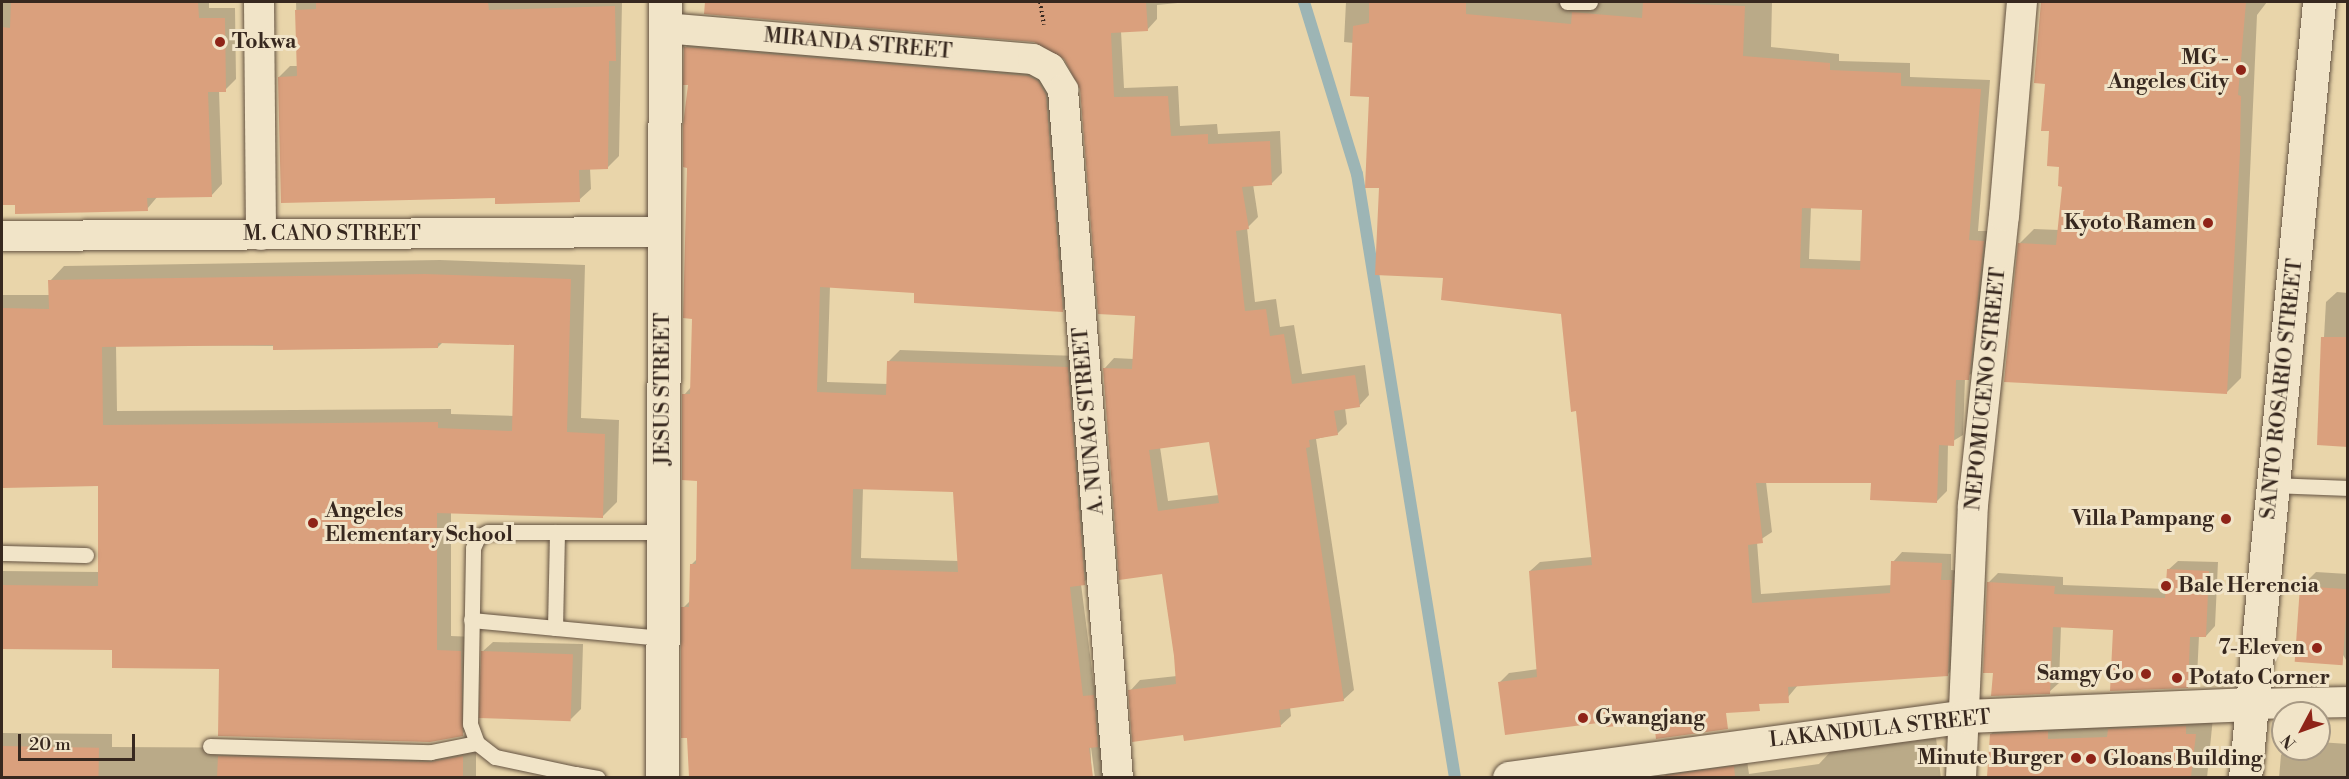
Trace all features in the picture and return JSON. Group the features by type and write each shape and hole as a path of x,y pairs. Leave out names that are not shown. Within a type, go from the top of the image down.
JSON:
{"main road":[{"name":"SANTO ROSARIO STREET","path":"2245,777 2319,2"},
{"name":"JESUS STREET","path":"662,777 664,15"},
{"name":"LAKANDULA STREET","path":"1509,777 1965,716 2253,704"}],"street":[{"path":"260,2 261,235"},
{"name":"NEPOMUCENO STREET","path":"1961,777 1973,505 2004,216 2022,2"},
{"name":"MIRANDA STREET","path":"664,15 1033,59 1050,68"},
{"name":"A. NUNAG STREET","path":"1050,68 1063,90 1118,777"},
{"name":"M. CANO STREET","path":"2,236 663,232"},
{"path":"2253,704 2348,702"}],"lane":[{"path":"1567,2 1590,2"},
{"path":"2272,485 2348,488"},
{"path":"598,777 575,776 495,757 477,743 470,724 473,548 478,537 488,532 663,532"},
{"path":"555,628 557,532"},
{"path":"2,553 86,555"},
{"path":"471,620 662,638"},
{"path":"210,746 431,752 477,743"}],"building":[{"path":"11,2 198,2 199,18 225,18 226,92 208,92 212,197 147,198 148,211 15,214 15,205 2,205 2,27 10,28"},
{"path":"316,2 488,2 489,10 615,6 616,61 609,61 608,169 579,170 580,202 495,204 495,198 281,203 278,77 297,76 295,10 316,9"},
{"path":"705,2 1146,2 1148,31 1111,33 1114,97 1168,96 1171,136 1208,134 1208,144 1270,141 1272,185 1242,187 1249,229 1236,231 1245,311 1266,309 1270,336 1284,334 1292,384 1355,375 1360,407 1334,411 1338,435 1309,440 1310,447 1306,448 1344,701 1279,710 1281,727 1184,741 1183,735 1132,742 1128,690 1176,684 1174,656 1162,574 1119,580 1103,368 1132,369 1135,316 1098,314 1080,89 1064,59 1034,42 704,14","holes":["1209,442 1219,503 1158,511 1149,450"]},
{"path":"1369,2 1466,2 1466,14 1571,24 1572,12 1642,18 1643,2 1745,6 1743,56 1830,63 1830,70 1901,73 1901,86 1981,89 1969,240 1984,241 1969,380 1956,380 1954,446 1939,445 1937,503 1870,500 1871,483 1756,483 1763,543 1748,545 1752,603 1890,593 1891,561 1942,563 1941,580 1952,580 1948,676 1788,687 1789,703 1759,704 1760,711 1726,713 1728,729 1656,739 1654,723 1606,727 1606,722 1505,735 1498,682 1537,677 1529,571 1592,565 1576,411 1571,412 1561,314 1441,300 1443,278 1375,275 1379,188 1365,188 1369,97 1350,96 1353,26 1369,23","holes":["1802,208 1862,210 1860,270 1800,268"]},
{"path":"2041,2 2246,2 2238,95 2241,96 2240,152 2227,394 2004,382 2018,243 2056,245 2062,187 2058,186 2059,167 2047,166 2049,131 2041,131 2045,84 2034,83"},
{"path":"684,47 1028,76 1038,81 1046,95 1063,312 914,303 914,293 820,287 817,392 886,395 887,361 1068,367 1085,585 1070,587 1083,696 1094,695 1098,747 1089,748 1093,777 689,777 687,738 681,738 681,607 689,607 690,564 696,564 697,481 682,480 682,394 690,394 692,319 683,318 687,168 683,167 683,125 688,85 683,85","holes":["853,489 953,492 958,572 851,569"]},
{"path":"425,274 571,279 567,432 605,434 603,518 437,513 437,650 461,651 463,736 430,742 218,736 219,669 112,668 112,650 2,649 2,585 98,586 98,486 2,488 2,308 49,309 48,280","holes":["438,343 514,345 512,431 438,428 438,422 103,425 102,347 273,345 273,350 438,348"]},
{"path":"2321,337 2348,337 2348,447 2317,445"},
{"path":"2167,569 2209,571 2206,637 2190,637 2188,688 2110,691 2113,630 2053,627 2050,694 1991,696 1993,673 1983,673 1987,582 2055,586 2054,594 2165,598"},
{"path":"2300,586 2348,589 2343,665 2295,662"},
{"path":"481,651 573,654 571,721 479,718"},
{"name":"Gloans Building","path":"2186,726 2186,734 2196,734 2191,777 1987,777 1990,734 2048,731 2048,739 2107,737 2108,729"},
{"path":"2,746 99,748 98,778 2,777"},
{"path":"218,756 431,762 463,756 463,777 217,777"},
{"path":"1734,766 1735,777 1662,776"}],"waterway":[{"path":"1304,2 1357,174 1455,778"}],"place":[{"name":"Tokwa","path":"220,42"},
{"name":"MG - Angeles City","path":"2241,70"},
{"name":"Kyoto Ramen","path":"2208,223"},
{"name":"Villa Pampang","path":"2226,519"},
{"name":"Angeles Elementary School","path":"313,523"},
{"name":"Bale Herencia","path":"2166,586"},
{"name":"7-Eleven","path":"2317,648"},
{"name":"Samgy Go","path":"2146,674"},
{"name":"Potato Corner","path":"2177,678"},
{"name":"Gwangjang","path":"1583,718"},
{"name":"Minute Burger","path":"2076,758"},
{"name":"Gloans Building","path":"2091,759"}]}
